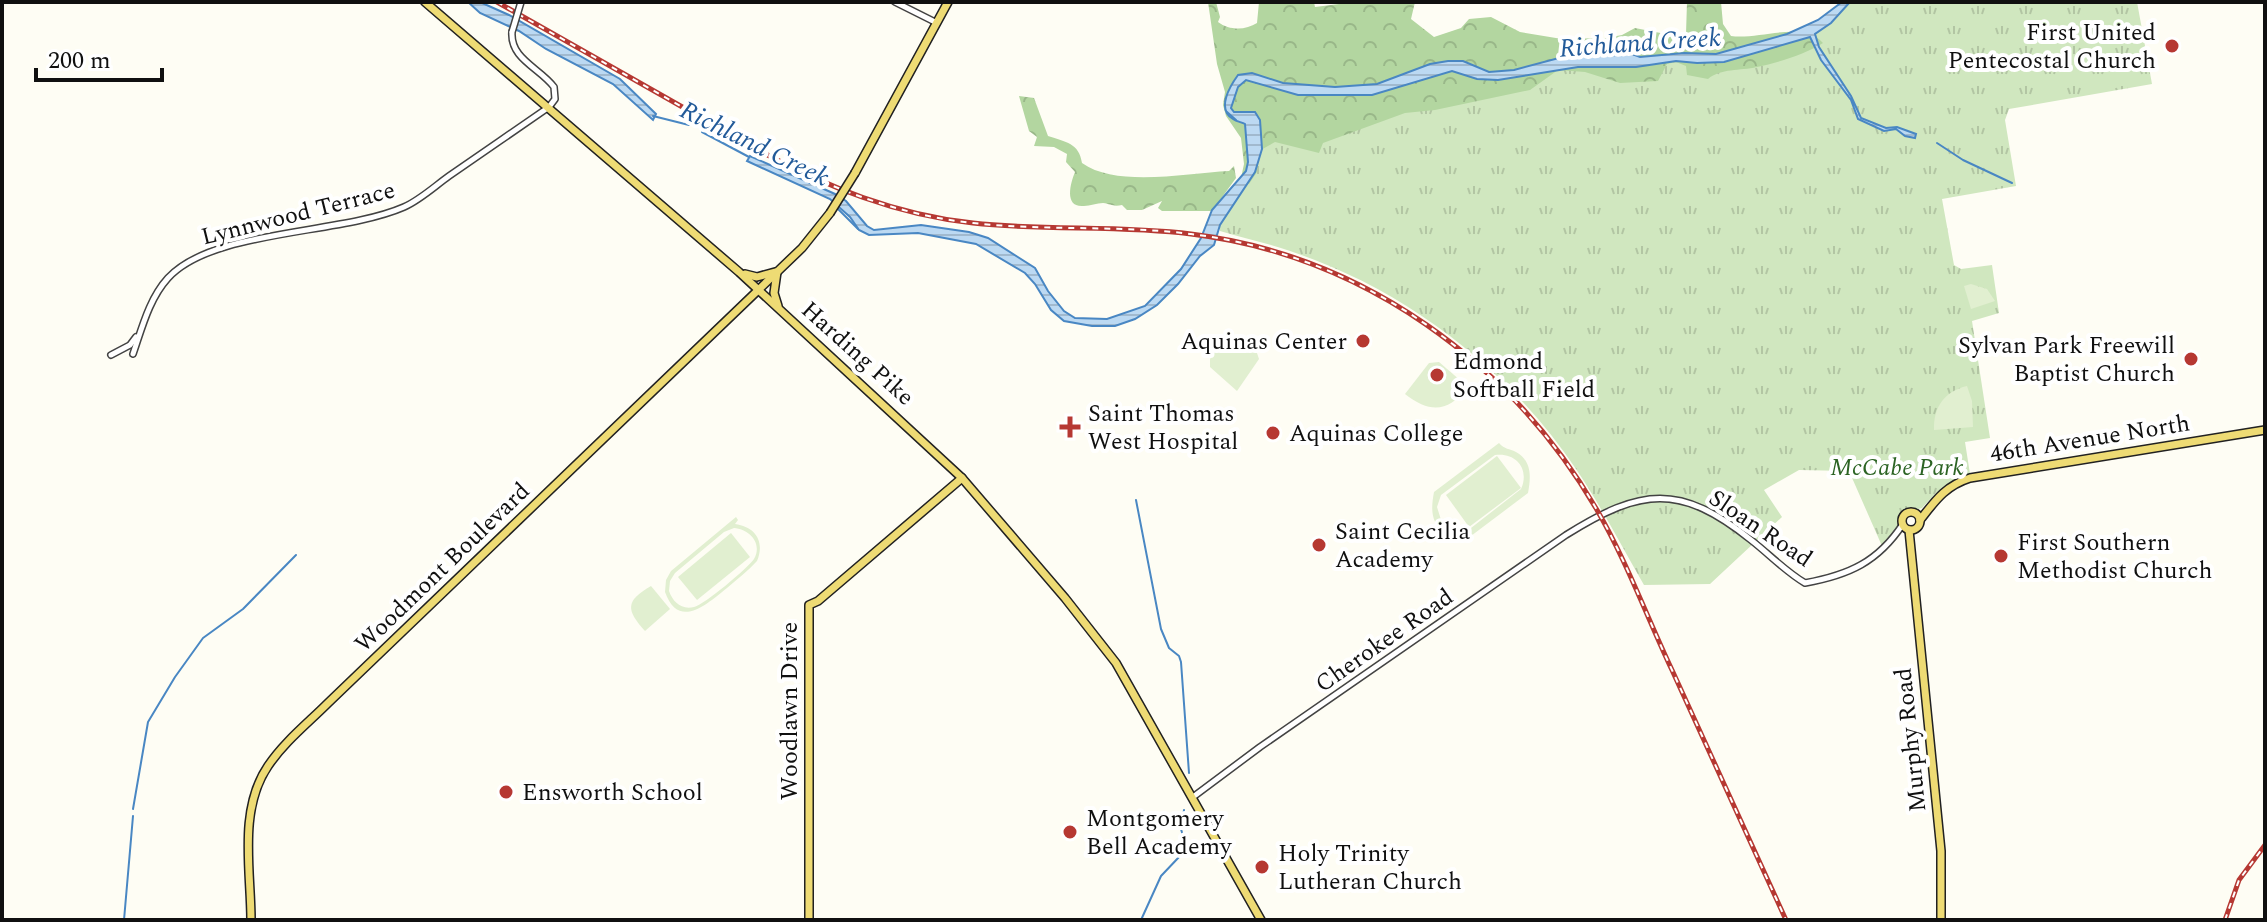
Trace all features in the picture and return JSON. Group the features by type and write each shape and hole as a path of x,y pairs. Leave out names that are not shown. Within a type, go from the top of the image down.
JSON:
{"main road":[{"name":"Harding Pike","path":"425,2 739,272 962,478 1116,663 1261,920"},
{"name":"Woodmont Boulevard","path":"251,920 250,809 269,763 759,290 820,225 855,173 948,2"},
{"path":"739,272 757,277 777,272 774,293 782,311"},
{"name":"46th Avenue North","path":"1908,528 1902,518 1906,514 1918,517 1949,487 1974,477 2265,430"},
{"name":"Woodlawn Drive","path":"809,920 809,605 818,601 962,478"},
{"path":"1908,528 1918,517"},
{"name":"Murphy Road","path":"1908,528 1941,851 1941,920"}],"street":[{"path":"521,2 512,32 513,45 518,54 554,87 555,99 549,107"},
{"path":"895,2 937,23"},
{"name":"Lynnwood Terrace","path":"133,354 158,291 168,278 194,257 218,248 359,221 406,206 549,107"},
{"path":"111,355 130,345 141,330"},
{"name":"Sloan Road","path":"1598,517 1645,499 1692,502 1730,524 1805,583 1863,566 1896,534 1908,528"},
{"name":"Cherokee Road","path":"1193,797 1260,747 1566,535 1598,517"}],"green space":[{"path":"1208,2 1216,2 1220,17 1218,22 1233,28 1257,23 1259,2 1314,2 1315,7 1355,2 1415,2 1411,19 1434,37 1461,28 1469,19 1491,17 1520,32 1562,39 1606,38 1635,28 1681,37 1686,34 1687,2 1721,2 1723,24 1731,36 1792,32 1814,36 1823,43 1783,60 1725,71 1708,79 1687,75 1686,66 1676,62 1667,64 1658,81 1620,83 1585,72 1558,70 1530,90 1435,110 1405,113 1323,143 1319,153 1275,142 1259,151 1257,172 1249,184 1241,178 1244,164 1241,138 1226,116 1223,105 1225,92 1217,64"},
{"name":"McCabe Park","path":"1846,2 2137,2 2152,84 2009,109 2005,120 2016,186 1942,199 1954,265 1961,269 1992,265 1999,313 1972,321 1990,438 1965,442 1970,474 1936,493 1922,508 1908,512 1882,546 1849,471 1799,470 1764,490 1782,517 1710,584 1644,585 1576,469 1549,432 1486,366 1413,310 1374,287 1290,251 1220,231 1220,225 1255,172 1262,145 1545,70 1676,61 1786,45"},
{"path":"1019,96 1034,98 1048,136 1071,144 1078,151 1082,163 1097,171 1153,177 1229,171 1234,166 1236,178 1212,211 1162,211 1158,208 1162,201 1142,210 1127,210 1122,205 1103,203 1078,206 1071,199 1070,189 1075,172 1066,162 1067,154 1054,147 1034,146 1037,137 1029,131"},
{"path":"1971,284 1987,289 1995,301 1971,309 1964,286"},
{"path":"1226,334 1257,353 1259,359 1237,391 1210,367 1210,359"},
{"name":"Edmond Softball Field","path":"1439,362 1468,387 1461,395 1446,405 1431,407 1405,394 1429,363"},
{"path":"1967,386 1972,401 1973,427 1934,430 1942,401 1952,392"},
{"path":"1499,443 1521,456 1529,470 1528,493 1463,542 1446,533 1434,520 1434,492","holes":["1495,455 1503,455 1519,463 1524,475 1521,489 1471,528 1456,531 1442,523 1437,507 1441,495"]},
{"path":"1497,456 1521,488 1469,527 1446,495"},
{"path":"736,517 738,520 735,524 748,528 757,536 760,548 754,565 703,606 694,610 678,610 671,604 665,592 671,571","holes":["740,529 756,542 754,559 726,586 699,605 689,608 678,604 669,591 675,573 724,532"]},
{"path":"731,533 750,557 697,600 678,577"},
{"path":"651,586 670,609 645,631 634,617 631,606 636,596"}],"water":[{"path":"468,2 480,2 509,15 620,79 656,114 653,120 613,84 546,49 519,31 480,13"},
{"path":"1842,2 1850,2 1831,23 1815,34 1819,47 1851,96 1861,118 1886,128 1897,127 1916,134 1915,138 1905,136 1896,129 1884,131 1858,119 1851,100 1821,60 1810,37 1724,62 1676,61 1636,67 1578,67 1498,80 1477,79 1452,71 1372,95 1298,95 1246,80 1238,87 1231,108 1234,112 1255,112 1260,120 1262,149 1255,172 1220,225 1214,245 1200,256 1157,305 1135,319 1115,326 1064,321 1051,310 1025,273 976,244 918,233 869,235 859,230 830,199 747,161 750,156 835,194 874,230 921,225 988,238 1035,268 1064,311 1075,318 1107,319 1145,306 1181,269 1201,238 1212,210 1246,171 1245,124 1233,119 1225,109 1226,97 1238,75 1252,73 1283,83 1335,87 1377,84 1430,64 1448,61 1463,61 1489,72 1514,70 1574,54 1632,54 1640,57 1716,54 1787,34 1818,20"}],"waterway":[{"name":"Richland Creek","path":"1227,112 1236,120"},
{"name":"Richland Creek","path":"653,116 689,125"},
{"name":"Richland Creek","path":"702,132 749,157"},
{"path":"1937,143 1963,160 2012,183"},
{"name":"Richland Creek","path":"837,208 858,229"},
{"path":"1136,500 1161,629 1169,648 1181,662 1189,773"},
{"path":"133,809 148,722 175,677 203,638 243,609 296,555"},
{"path":"1141,920 1161,876 1180,856 1184,847 1181,829 1184,810"},
{"path":"124,920 133,816"}],"railway":[{"path":"497,2 760,151 863,198 917,213 973,223 1164,231 1254,246 1314,265 1372,292 1426,324 1476,363 1521,407 1562,457 1597,510 1627,569 1786,920"},
{"path":"2225,920 2239,880 2265,845"}],"place":[{"name":"First United Pentecostal Church","path":"2172,46"},
{"name":"Aquinas Center","path":"1363,341"},
{"name":"Sylvan Park Freewill Baptist Church","path":"2191,359"},
{"name":"Edmond Softball Field","path":"1437,375"},
{"name":"Saint Thomas West Hospital","path":"1070,427"},
{"name":"Aquinas College","path":"1273,433"},
{"name":"Saint Cecilia Academy","path":"1319,545"},
{"name":"First Southern Methodist Church","path":"2001,556"},
{"name":"Ensworth School","path":"506,792"},
{"name":"Montgomery Bell Academy","path":"1070,832"},
{"name":"Holy Trinity Lutheran Church","path":"1262,867"}]}
